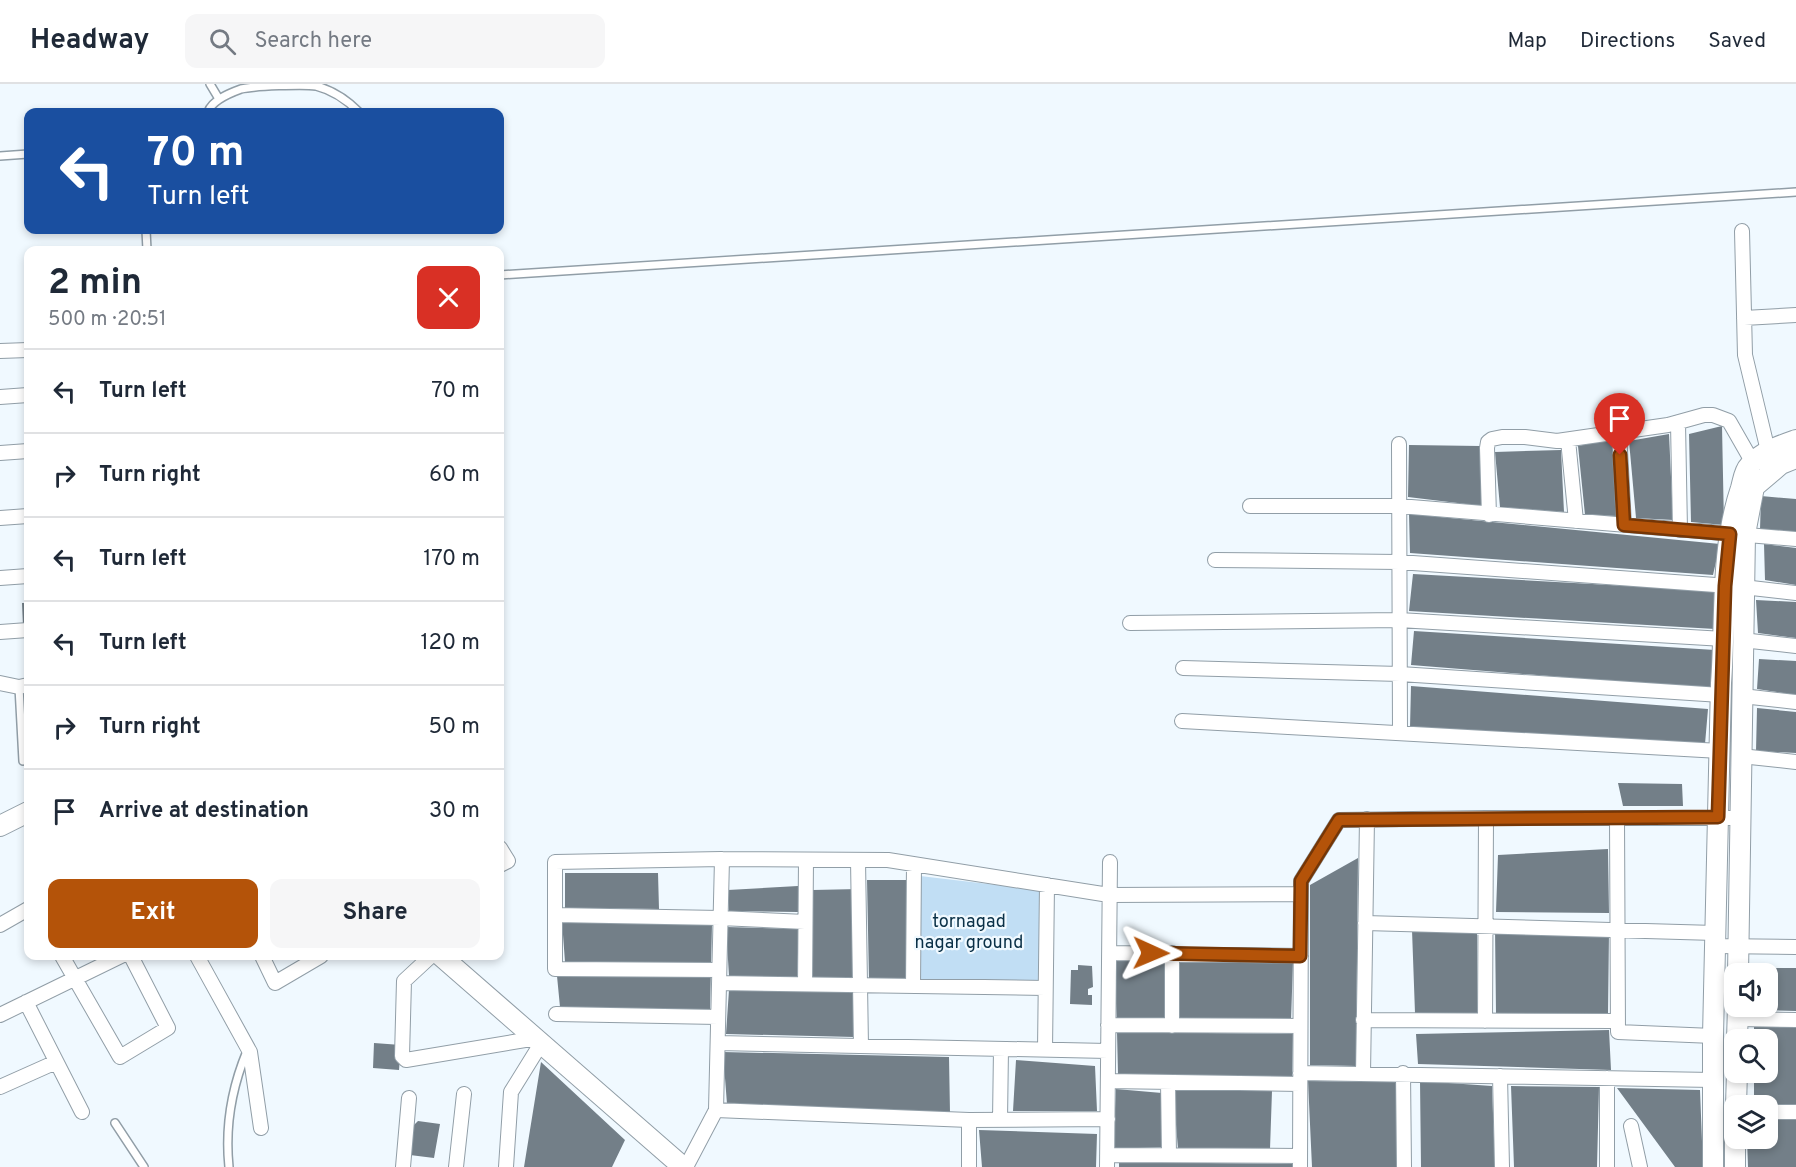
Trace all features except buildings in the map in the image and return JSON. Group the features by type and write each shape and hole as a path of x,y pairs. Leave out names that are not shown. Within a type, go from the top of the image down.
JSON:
{"street":[{"path":"1742,231 1745,355 1761,457"},
{"path":"1744,318 1796,315"},
{"path":"0,351 24,350"},
{"path":"0,397 24,395"},
{"path":"1490,515 1487,448 1488,442 1502,436 1548,441 1568,440 1678,423 1704,415 1722,417 1729,421 1761,457"},
{"path":"1678,423 1680,530"},
{"path":"1619,432 1624,525"},
{"path":"1568,440 1576,521"},
{"path":"1738,534 1733,510 1748,467 1761,457 1796,440"},
{"path":"1399,444 1400,733"},
{"path":"0,453 24,451"},
{"path":"1738,963 1742,696 1733,639 1738,534 1754,487 1780,464 1796,458"},
{"path":"1250,506 1399,506 1796,539"},
{"path":"0,518 24,516"},
{"path":"1215,560 1399,562 1734,586 1796,593"},
{"path":"0,578 24,576"},
{"path":"1130,622 1399,620 1733,639 1796,646"},
{"path":"0,632 24,630"},
{"path":"1713,1167 1713,1036 1721,695 1733,639"},
{"path":"1183,668 1400,674 1721,695"},
{"path":"0,683 24,686"},
{"path":"1742,696 1796,702"},
{"path":"1182,721 1720,751"},
{"path":"1741,756 1796,762"},
{"path":"0,826 24,814"},
{"path":"1485,1021 1486,818"},
{"path":"1617,818 1618,1030 1620,1034 1713,1036"},
{"path":"1110,862 1107,1161 1169,1155 1300,1162 1301,881 1339,820 1740,818"},
{"path":"1363,1074 1367,819"},
{"path":"1045,988 805,984 719,976 555,969 555,862 722,859 888,860 1109,895 1301,894"},
{"path":"446,960 685,1167 716,1110 722,859"},
{"path":"805,984 806,860"},
{"path":"858,860 861,1046"},
{"path":"913,986 914,864"},
{"path":"1045,1050 1047,885"},
{"path":"0,925 24,911"},
{"path":"555,915 805,922"},
{"path":"1365,923 1617,929 1715,940 1738,947 1796,947"},
{"path":"1109,953 1300,956"},
{"path":"1172,953 1172,1026"},
{"path":"64,960 120,1058 168,1028 133,960"},
{"path":"0,1015 113,960"},
{"path":"199,960 252,1058 261,1128"},
{"path":"263,960 275,983 314,960"},
{"path":"427,960 404,981 402,1056 406,1060 539,1040"},
{"path":"26,1002 82,1112"},
{"path":"556,1014 718,1017"},
{"path":"1771,1017 1796,1020"},
{"path":"1364,1020 1617,1022"},
{"path":"1108,1025 1300,1026"},
{"path":"506,1167 511,1092 539,1040"},
{"path":"718,1043 1108,1051"},
{"path":"1000,1120 1001,1049"},
{"path":"0,1087 57,1062"},
{"path":"1108,1081 1168,1082 1403,1073 1713,1080"},
{"path":"1403,1073 1404,1167"},
{"path":"1500,1076 1502,1167"},
{"path":"1606,1167 1607,1078"},
{"path":"1168,1082 1169,1155"},
{"path":"456,1167 464,1094"},
{"path":"403,1167 409,1098"},
{"path":"716,1110 969,1120 1108,1119"},
{"path":"1778,1112 1796,1112"},
{"path":"969,1120 969,1167"},
{"path":"1631,1126 1640,1167"},
{"path":"1735,1167 1736,1149"}],"lane":[{"path":"210,84 219,99"},
{"path":"209,108 219,99 242,89 316,85 349,101 355,108"},
{"path":"0,156 24,154"},
{"path":"504,275 1796,192"},
{"path":"23,761 24,686"},
{"path":"229,1167 227,1128 248,1048"},
{"path":"115,1123 144,1167"}],"green space":[{"name":"tornagad nagar ground","path":"920,876 1039,890 1040,982 919,981"}],"route":[{"path":"1151,953 1300,956 1301,881 1339,820 1718,817 1725,586 1730,534 1624,525 1620,455"}]}
